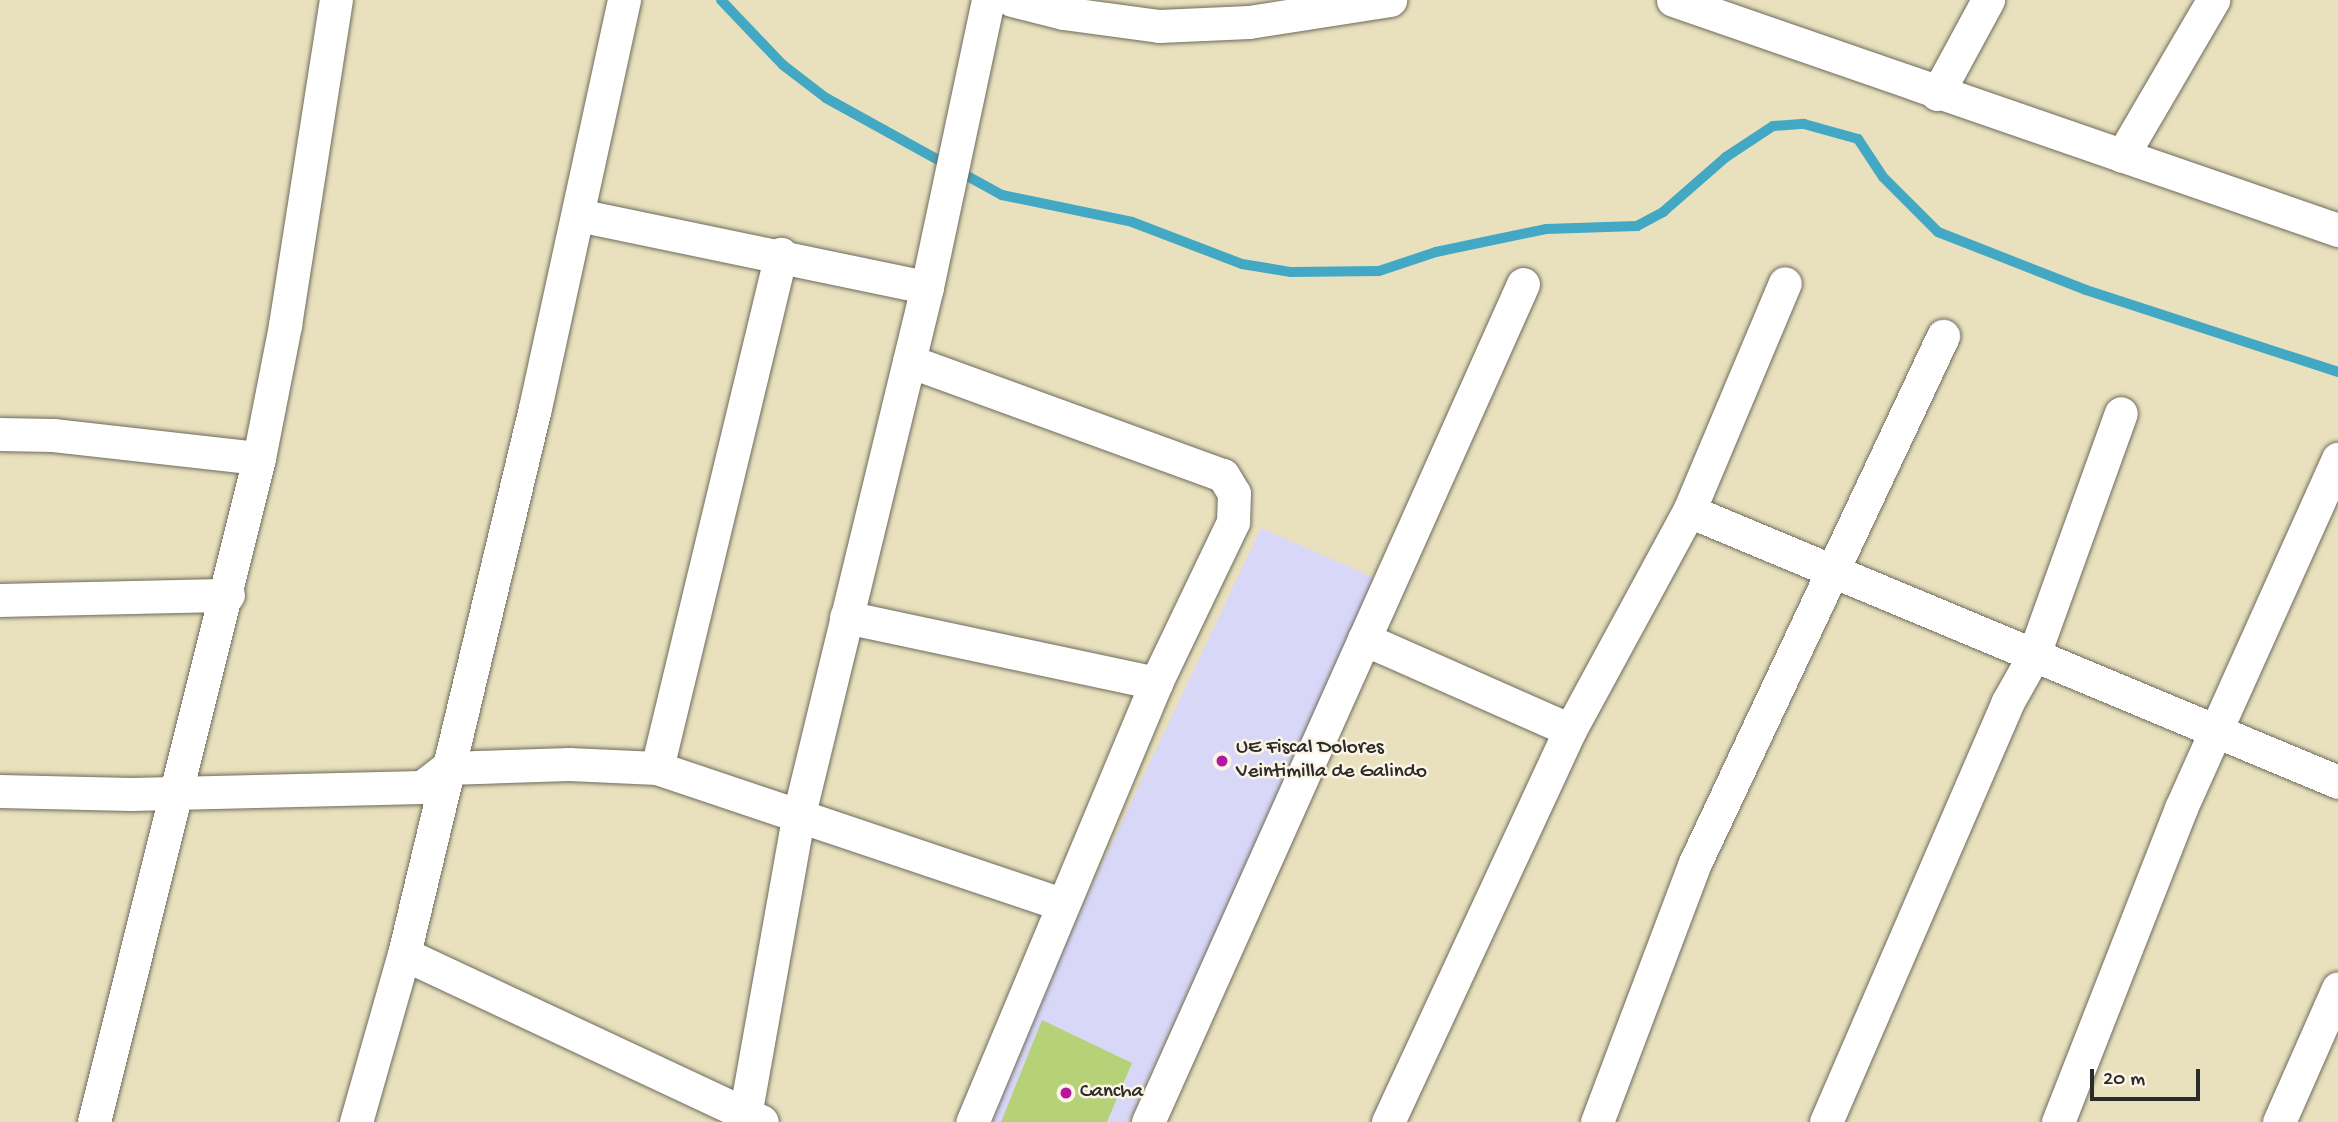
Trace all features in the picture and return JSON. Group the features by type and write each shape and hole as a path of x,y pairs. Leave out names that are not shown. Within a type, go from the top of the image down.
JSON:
{"street":[{"path":"94,1122 228,595 260,458 285,325 336,0"},
{"path":"356,1122 404,954 578,215 624,0"},
{"path":"404,954 751,1119 798,818 927,287 988,0"},
{"path":"1012,0 1063,13 1159,26 1249,22 1390,0"},
{"path":"1673,0 1747,12 1937,94 2122,156 2334,220"},
{"path":"1937,94 1988,0"},
{"path":"2122,156 2213,0"},
{"path":"578,215 781,254 927,287"},
{"path":"657,768 781,254"},
{"path":"1388,1122 1570,730 1689,512 1785,283"},
{"path":"1148,1122 1523,284"},
{"path":"1598,1122 1694,865 1943,336"},
{"path":"909,361 1223,475 1234,493 1233,522 1156,683 972,1122"},
{"path":"1826,1122 2002,715 2033,657 2121,413"},
{"path":"0,434 53,435 260,458"},
{"path":"2058,1122 2091,1030 2215,731 2338,459"},
{"path":"1689,512 2338,782"},
{"path":"0,600 228,595"},
{"path":"846,617 1156,683"},
{"path":"1364,639 1570,730"},
{"path":"0,791 178,792 422,787 446,768 569,764 657,768 798,818 1062,904"},
{"path":"2279,1122 2338,988"}],"shaded area":[{"name":"UE Fiscal Dolores Veintimilla de Galindo","path":"1261,528 1377,579 1128,1122 990,1122 1065,942"}],"green space":[{"name":"Cancha","path":"1042,1020 1132,1063 1107,1122 1001,1122"}],"waterway":[{"path":"721,0 783,65 826,98 1002,195 1132,222 1242,264 1291,272 1379,271 1436,252 1546,229 1637,226 1663,212 1726,157 1773,126 1804,124 1858,139 1883,177 1938,232 2086,290 2338,372"}],"place":[{"name":"UE Fiscal Dolores Veintimilla de Galindo","path":"1222,761"},
{"name":"Cancha","path":"1066,1093"}]}
